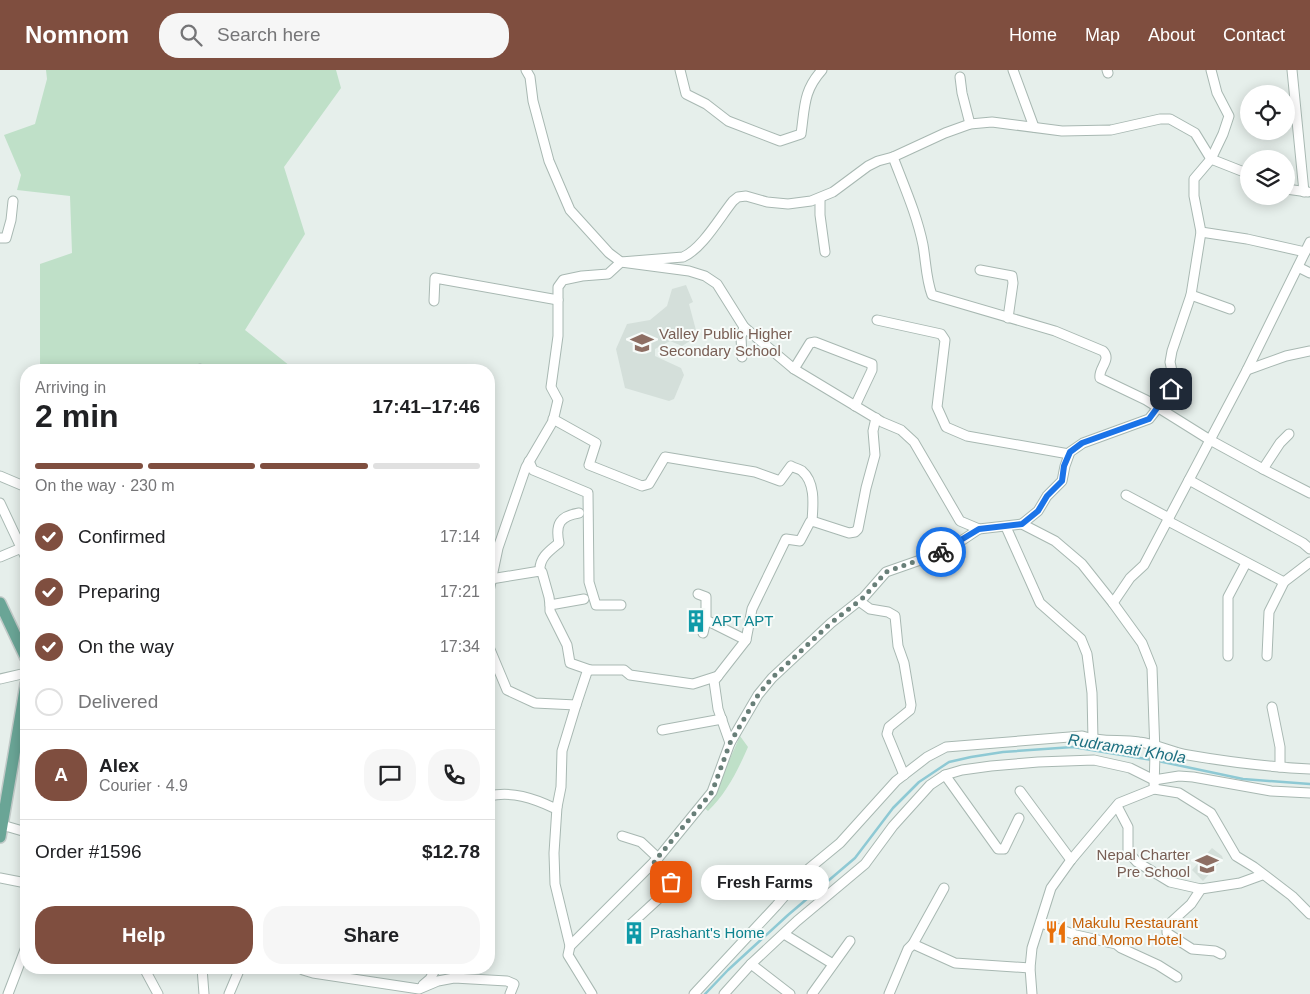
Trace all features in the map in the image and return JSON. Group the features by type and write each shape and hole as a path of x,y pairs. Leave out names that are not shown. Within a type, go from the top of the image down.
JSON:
{"main road":[{"path":"0,603 20,645"},
{"path":"1,832 20,720"}],"street":[{"path":"526,70 530,77 533,101 549,161 570,210 610,253 621,262 689,272 705,276 717,284 744,327 794,369 876,418 902,430 914,442 960,520 979,529"},
{"path":"680,70 686,94 706,104 728,121 780,141 801,134 806,94 822,70"},
{"path":"1013,70 1034,127"},
{"path":"570,946 656,860 712,792 730,743 758,695 772,678 831,623 859,600 886,572 946,551 979,529 1022,524 1038,511 1047,496 1062,481 1064,466 1069,454 1082,443 1149,419 1164,400 1178,377 1172,371 1171,356 1190,295 1201,232 1194,196 1194,179 1211,159 1229,116 1216,93 1211,70"},
{"path":"1292,70 1307,192"},
{"path":"960,77 970,124"},
{"path":"495,562 498,548 529,462 553,418 558,400 551,387 558,336 558,287 563,280 608,274 621,262 683,257 700,244 738,197 746,196 767,202 788,204 811,201 833,192 868,166 970,124 992,122 1062,131 1112,130 1160,119 1170,119 1195,133 1211,159 1240,170"},
{"path":"893,157 910,202 923,245 928,285 932,295 1054,331 1103,351 1107,359 1099,373 1100,378 1157,407 1210,440 1310,493"},
{"path":"820,198 820,215 825,252"},
{"path":"0,238 6,238 11,220 13,201"},
{"path":"1201,232 1248,239 1305,252"},
{"path":"1113,603 1130,578 1144,565 1247,370 1310,242"},
{"path":"1298,267 1310,273"},
{"path":"980,270 1012,276 1014,283 1008,318"},
{"path":"434,301 435,278 558,300"},
{"path":"1190,295 1230,309"},
{"path":"876,320 940,334 945,340 937,407 946,427 967,436 1069,454"},
{"path":"742,357 741,337 744,327"},
{"path":"794,369 810,343 815,342 872,364 872,370 855,406"},
{"path":"1247,370 1286,356 1310,351"},
{"path":"553,418 596,443 589,465 642,486 649,484 665,457 755,472 780,481 791,466 802,471 808,481 814,496 812,521 800,542 786,539 752,608 746,640 714,681 718,709 730,743"},
{"path":"812,521 849,532 855,532 858,529 875,455 873,431 876,418"},
{"path":"1263,469 1280,443 1289,434"},
{"path":"529,462 532,470 588,493 589,582 596,605 621,605"},
{"path":"0,476 20,484"},
{"path":"1189,480 1310,549"},
{"path":"1126,495 1168,520 1284,582"},
{"path":"0,503 20,540"},
{"path":"579,513 569,515 559,523 557,528 559,543 546,553 539,564 549,597 550,611 567,645 570,663 590,670 624,670 630,675 693,684 718,676"},
{"path":"1022,524 1054,541 1082,564 1142,643 1152,668 1155,749 1154,781"},
{"path":"1006,527 1040,603 1081,639 1087,654 1092,693 1093,740"},
{"path":"0,557 20,549"},
{"path":"1228,656 1228,597 1246,562"},
{"path":"1267,656 1269,612 1284,582 1310,562"},
{"path":"495,579 540,571"},
{"path":"698,594 706,597 706,620 703,633"},
{"path":"550,605 584,600"},
{"path":"859,600 870,609 888,612 895,616 898,646 904,663 911,705 910,710 888,727 888,734 904,775"},
{"path":"706,620 746,640"},
{"path":"495,661 507,690 535,703 576,706"},
{"path":"590,670 587,672 562,751 561,787 557,807 554,853 555,884 570,946 568,955 592,994"},
{"path":"0,679 20,674"},
{"path":"1272,707 1280,747 1280,767"},
{"path":"662,730 722,719"},
{"path":"694,994 806,871 840,843 896,781 927,756 946,747 1082,736 1093,740 1138,742 1155,749 1186,754 1280,767 1310,769"},
{"path":"724,994 751,964 865,864 893,826 930,786 945,775 962,770 1010,764 1094,760 1130,768 1211,813 1236,856 1254,867 1262,875 1292,896 1310,914"},
{"path":"945,775 998,849 1004,849 1019,818"},
{"path":"1032,994 1030,968 1032,948 1050,888 1071,860 1120,803 1154,781 1179,776 1271,791 1310,793"},
{"path":"1020,791 1071,860"},
{"path":"495,794 516,794 536,799 554,808 557,807"},
{"path":"1117,806 1128,827 1128,852 1137,862 1170,882 1201,889 1240,883 1262,875"},
{"path":"1,832 20,832"},
{"path":"622,836 641,842 670,876 671,882 668,890 631,924"},
{"path":"0,878 20,882"},
{"path":"889,994 908,949 913,944 944,888"},
{"path":"1201,889 1191,904 1167,926 1167,933 1192,949 1215,951 1222,954"},
{"path":"1041,923 1076,935 1116,944 1177,976"},
{"path":"784,934 833,964"},
{"path":"812,994 850,942"},
{"path":"913,944 955,963 1030,968"},
{"path":"8,994 20,963"},
{"path":"751,964 790,994"},
{"path":"147,974 158,994"},
{"path":"202,974 204,994"},
{"path":"230,994 238,974"},
{"path":"325,974 419,989 438,981 446,980 507,981 514,984 510,994"},
{"path":"419,989 433,974"}],"shaded area":[{"name":"Valley Public Higher Secondary School","path":"686,285 693,302 689,304 697,334 682,346 670,341 655,349 655,356 681,368 684,375 674,399 669,401 625,388 616,349 627,324 650,320 667,306 672,289"},
{"name":"Nepal Charter Pre School","path":"1212,848 1223,859 1203,881 1192,870"}],"green space":[{"path":"46,70 336,70 341,88 284,167 305,234 245,330 288,364 40,364 40,264 72,253 70,196 17,190 21,175 4,135 35,124 47,79"},
{"path":"740,736 748,747 731,781 708,811 703,807 712,799"}],"waterway":[{"name":"Rudramati Khola","path":"705,994 728,970 788,915 855,858 893,808 919,782 949,762 1003,752 1073,747 1152,760"},
{"name":"Rudramati Khola","path":"1158,761 1243,779 1310,784"}],"way so far":[{"path":"671,882 670,876 654,862 712,792 730,743 758,695 772,678 831,623 864,597 886,572 941,552"}],"place":[{"name":"Valley Public Higher Secondary School","path":"642,343"},
{"name":"APT APT","path":"696,621"},
{"name":"Nepal Charter Pre School","path":"1207,864"},
{"name":"Fresh Farms","path":"671,882"},
{"name":"Makulu Restaurant and Momo Hotel","path":"1056,932"},
{"name":"Prashant's Home","path":"634,933"}],"route":[{"path":"941,552 946,551 979,529 1022,524 1038,511 1047,496 1062,481 1064,466 1070,452 1082,443 1149,419 1171,389"}]}
